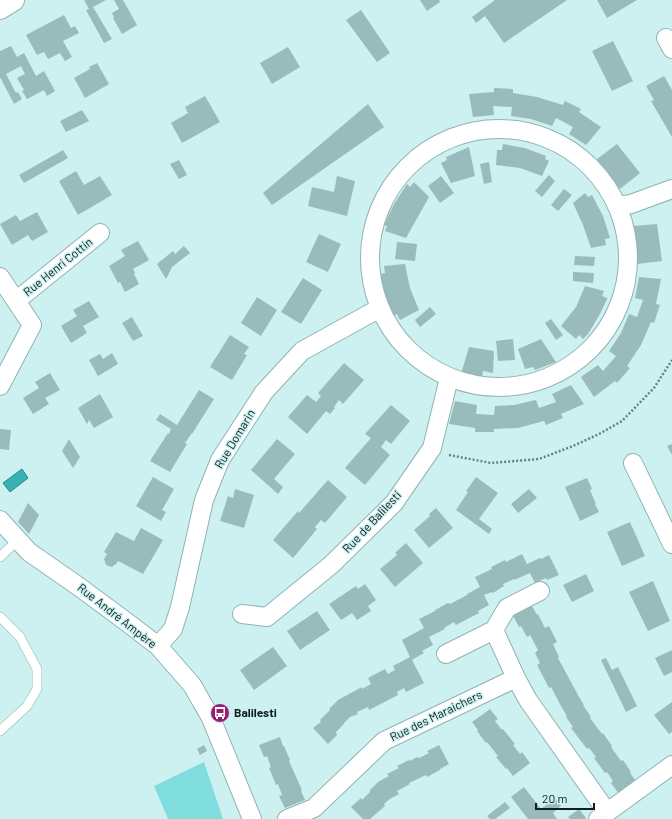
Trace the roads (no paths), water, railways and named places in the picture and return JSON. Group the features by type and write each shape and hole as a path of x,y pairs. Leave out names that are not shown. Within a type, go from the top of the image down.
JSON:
{"main road":[{"path":"0,8 13,0"}],"street":[{"path":"502,128 539,134 572,150 599,175 618,206 627,239 628,273 619,306 602,336 578,360 549,378 516,386 482,387 449,378 420,361 396,337 380,308 370,273 372,236 383,201 404,170 432,147 466,133 502,128"},
{"path":"618,206 631,204 672,189"},
{"name":"Rue Henri Cottin","path":"16,301 100,233"},
{"name":"Rue Henri Cottin","path":"0,277 32,325 0,386"},
{"name":"Rue Domarin","path":"158,646 173,629 180,607 204,500 220,460 264,392 302,351 380,308"},
{"name":"Rue de Balilesti","path":"242,614 267,617 330,566 394,503 432,448 449,378"},
{"path":"634,463 672,544"},
{"name":"Rue André Ampère","path":"0,520 29,552 78,586 158,646 192,685 211,718 252,819"},
{"path":"446,654 494,630 508,608 540,591"},
{"path":"494,630 528,700 603,816 672,765"},
{"name":"Rue des Maraichers","path":"287,819 314,808 384,741 516,678"}],"lane":[{"path":"0,557 18,540"},
{"path":"0,617 20,637 37,669 37,689 27,706 0,731"}],"place":[{"name":"Balilesti","path":"220,713"}]}
